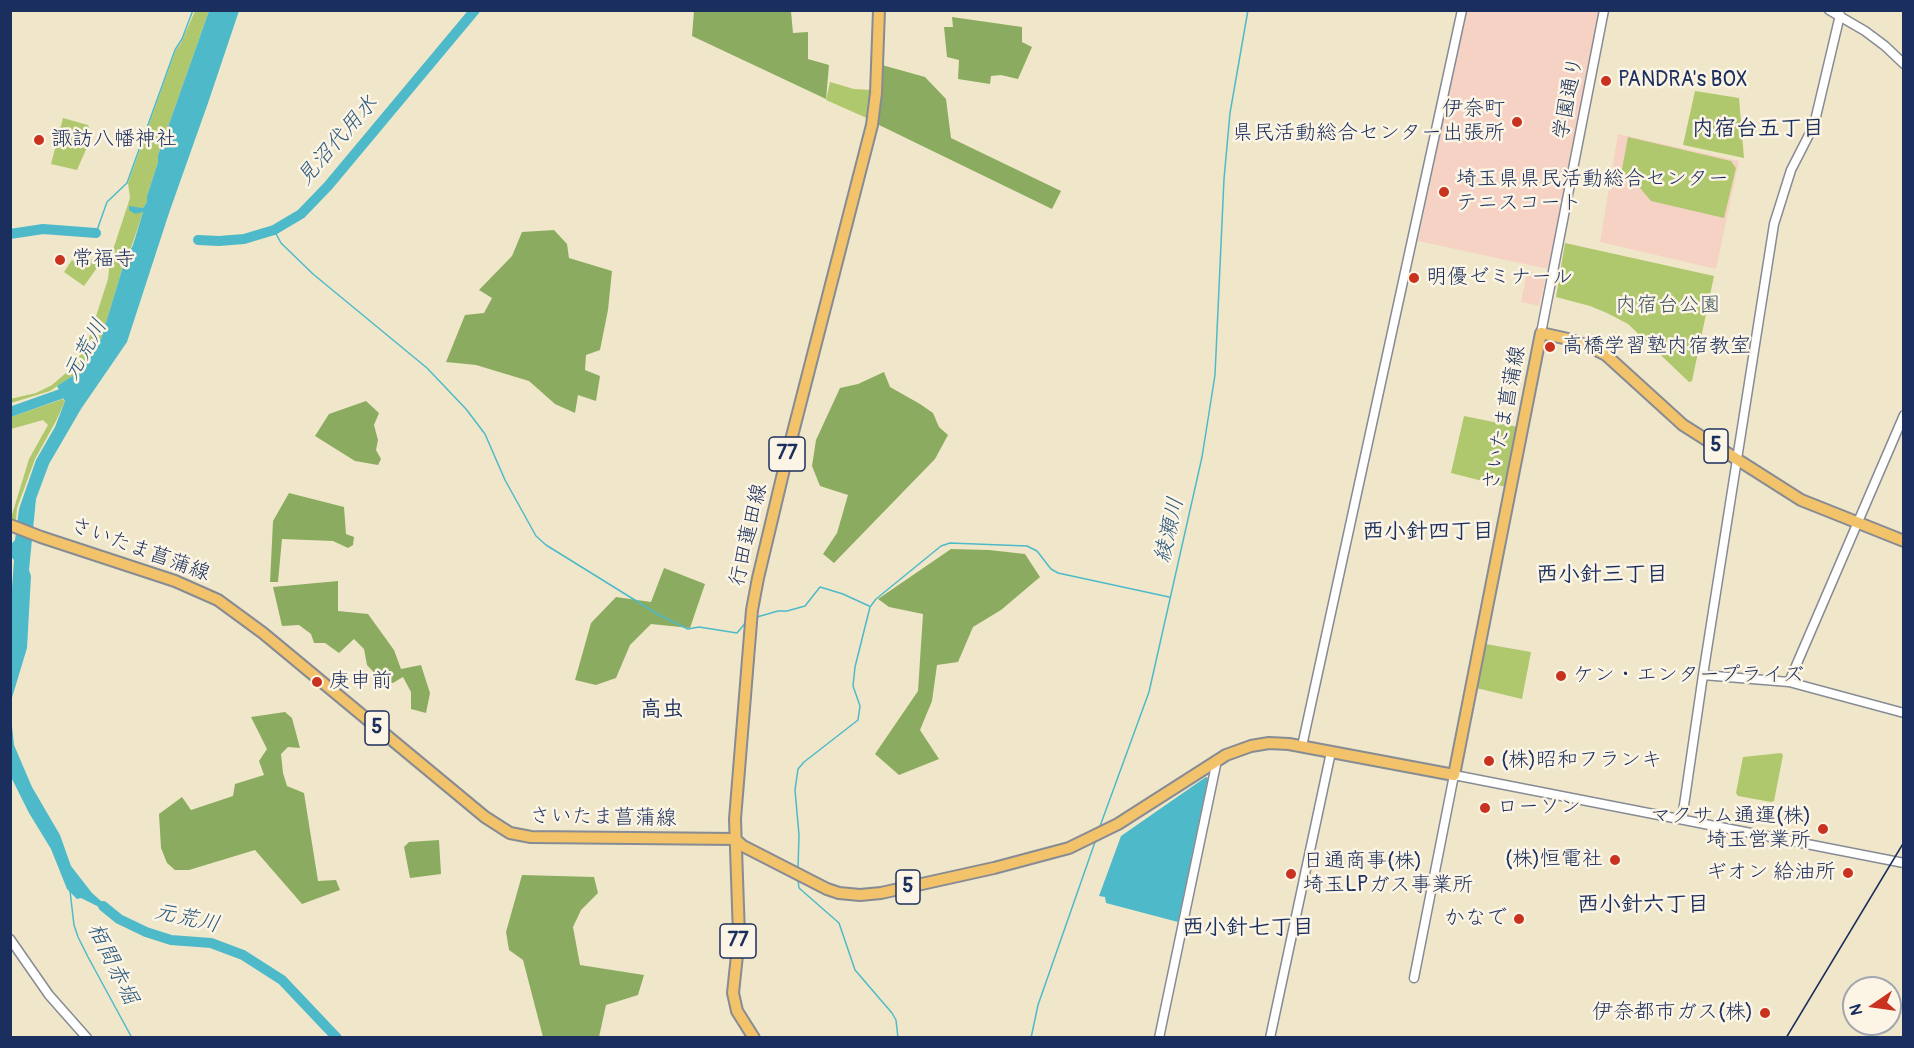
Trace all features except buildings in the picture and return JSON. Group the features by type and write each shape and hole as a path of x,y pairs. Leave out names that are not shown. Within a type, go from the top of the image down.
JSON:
{"main road":[{"name":"行田蓮田線","path":"754,1038 737,1011 734,993 739,936 735,839 741,729 752,610 790,444 870,134 876,93 879,10"},
{"name":"さいたま菖蒲線","path":"1454,775 1541,333 1568,339 1606,355 1683,425 1801,500 1904,541"},
{"name":"さいたま菖蒲線","path":"10,525 175,581 207,594 225,605 263,633 485,817 510,833 531,837 735,839"},
{"name":"5","path":"735,839 743,846 827,889 860,895 1042,857 1090,839 1217,760 1242,748 1260,744 1278,743 1302,746 1454,775"}],"street":[{"path":"1302,746 1462,10"},
{"name":"学園通り","path":"1541,333 1604,10"},
{"path":"1829,10 1885,46 1904,64"},
{"path":"1682,819 1774,224 1791,170 1814,125 1840,15"},
{"path":"1789,682 1904,415"},
{"path":"1703,675 1789,682 1904,713"},
{"path":"1270,1038 1331,752"},
{"path":"1159,1038 1217,760"},
{"path":"1414,978 1454,775 1904,863"},
{"path":"10,939 50,995 87,1038"}],"shaded area":[{"path":"1466,11 1601,11 1548,269 1418,241"},
{"path":"1618,134 1739,161 1716,269 1600,242"},
{"path":"1527,271 1546,276 1539,306 1521,302"}],"green space":[{"path":"195,11 209,11 158,155 147,202 143,208 129,207 137,212 143,212 125,260 101,339 77,373 50,391 11,403 10,399 36,393 52,385 74,366 89,338 108,279 110,259 130,198 128,183 175,52"},
{"path":"694,11 791,11 793,33 808,32 808,59 829,65 826,99 692,36"},
{"path":"952,17 1022,27 1022,42 1032,47 1018,79 1001,75 991,76 990,84 958,79 959,60 947,57 944,27 953,27"},
{"path":"882,65 925,77 946,99 951,138 1061,191 1052,209 877,124"},
{"path":"830,82 854,89 872,90 869,119 826,100"},
{"path":"1695,91 1739,98 1744,158 1683,145"},
{"path":"63,118 89,127 88,145 77,170 51,164"},
{"path":"1628,137 1731,161 1736,168 1724,218 1651,201 1630,176 1621,174"},
{"path":"554,230 567,244 569,258 612,271 608,310 600,350 586,355 585,370 600,376 596,401 578,395 575,413 555,404 529,381 476,365 446,362 465,315 484,313 492,298 479,290 512,256 522,232"},
{"name":"内宿台公園","path":"1565,243 1714,276 1692,381 1689,382 1628,324 1590,306 1556,297"},
{"path":"87,256 99,265 84,286 64,272 72,260 80,266"},
{"path":"884,372 890,387 933,413 939,427 948,435 935,459 834,563 823,554 837,533 848,495 820,486 812,466 816,440 840,388 858,384"},
{"path":"63,399 65,401 56,421 35,459 17,508 16,520 11,518 29,459 48,425 43,420 11,429 11,417"},
{"path":"366,401 379,413 374,425 378,440 376,450 381,459 378,465 355,461 315,436 329,414"},
{"path":"1464,416 1523,428 1510,488 1451,473"},
{"path":"289,493 344,507 346,534 354,537 353,545 348,548 333,541 282,539 278,582 270,582 273,521"},
{"path":"951,549 1025,554 1040,577 1001,610 973,627 958,662 937,665 932,701 920,730 939,759 899,775 875,754 918,691 923,614 889,607 878,599"},
{"path":"664,568 705,584 690,628 651,624 630,645 616,678 596,685 575,680 591,623 616,597 651,602"},
{"path":"338,581 338,611 368,614 394,650 401,669 421,665 430,693 426,713 411,709 411,692 403,677 393,683 383,682 367,665 364,649 354,639 339,653 325,643 314,643 311,634 299,625 282,626 273,587"},
{"path":"1480,643 1531,652 1522,699 1472,687"},
{"path":"285,712 292,718 300,748 288,747 281,754 287,786 304,793 318,881 336,880 340,890 302,904 255,850 189,870 175,870 167,863 161,848 159,814 182,797 191,810 233,796 235,784 264,775 259,761 267,749 251,717"},
{"path":"1781,753 1783,755 1774,801 1738,796 1736,793 1743,757"},
{"path":"439,840 441,874 410,878 404,847 409,842"},
{"path":"522,875 594,877 598,893 581,910 573,927 580,965 644,975 638,995 606,1005 599,1037 543,1037 523,960 509,950 506,932"}],"water":[{"path":"209,11 239,11 127,342 81,409 49,464 36,499 29,570 31,576 27,648 11,701 10,616 14,560 12,543 15,540 19,509 36,460 55,427 65,401 57,386 77,373 101,339 125,260 133,245 143,212 135,214 129,210 129,206 143,208 147,202 158,155"},
{"path":"11,716 14,745 32,787 60,835 71,866 92,893 119,917 81,898 77,899 67,889 51,849 11,777"},
{"path":"1206,777 1208,778 1178,922 1106,903 1105,897 1099,896 1121,836"}],"waterway":[{"path":"96,233 107,202 127,183 175,50 182,39 193,10"},
{"name":"見沼代用水","path":"198,240 244,239 274,230 301,214 328,186 475,10"},
{"name":"見沼代用水","path":"198,240 244,239 274,230 301,214 328,186 475,10"},
{"name":"綾瀬川","path":"1099,829 1149,692 1202,457 1215,375 1224,179 1230,113 1248,10"},
{"name":"見沼代用水","path":"10,234 43,229 96,233"},
{"path":"274,230 281,243 313,274 427,368 466,409 485,434 505,480 536,536 546,545 659,615 688,629 699,627 737,633 747,621"},
{"path":"10,412 72,390"},
{"path":"798,869 799,835 795,790 798,769 858,720 860,706 853,686 855,667 870,607 876,599 941,546 950,543 1027,546 1037,551 1051,569 1058,573 1169,597"},
{"path":"757,617 805,606 820,587 869,606"},
{"name":"綾瀬川","path":"1031,1038 1038,1005 1095,842"},
{"path":"798,880 799,888 839,923 855,970 892,1013 896,1020 898,1038"},
{"name":"栢間赤堀","path":"70,891 74,925 78,937 132,1038"},
{"name":"元荒川","path":"103,906 119,919 146,932 171,940 211,943 243,955 282,980 337,1038"}],"railway":[{"path":"1786,1038 1904,842"}],"place":[{"name":"PANDRA's BOX","path":"1606,81"},
{"name":"伊奈町 県民活動総合センター出張所","path":"1517,122"},
{"name":"諏訪八幡神社","path":"39,140"},
{"name":"埼玉県県民活動総合センター テニスコート","path":"1444,192"},
{"name":"常福寺","path":"60,260"},
{"name":"明優ゼミナール","path":"1414,278"},
{"name":"高橋学習塾内宿教室","path":"1550,347"},
{"name":"ケン・エンタープライズ","path":"1561,676"},
{"name":"庚申前","path":"317,682"},
{"name":"(株)昭和フランキ","path":"1489,761"},
{"name":"ローソン","path":"1485,808"},
{"name":"マクサム通運(株) 埼玉営業所","path":"1823,829"},
{"name":"(株)恒電社","path":"1615,860"},
{"name":"ギオン 給油所","path":"1848,873"},
{"name":"日通商事(株) 埼玉LPガス事業所","path":"1291,874"},
{"name":"かなで","path":"1519,919"},
{"name":"伊奈都市ガス(株)","path":"1765,1013"}],"district":[{"name":"内宿台五丁目","path":"1758,129"},
{"name":"西小針四丁目","path":"1428,532"},
{"name":"西小針三丁目","path":"1602,575"},
{"name":"高虫","path":"662,710"},
{"name":"西小針六丁目","path":"1643,905"},
{"name":"西小針七丁目","path":"1248,928"}]}
